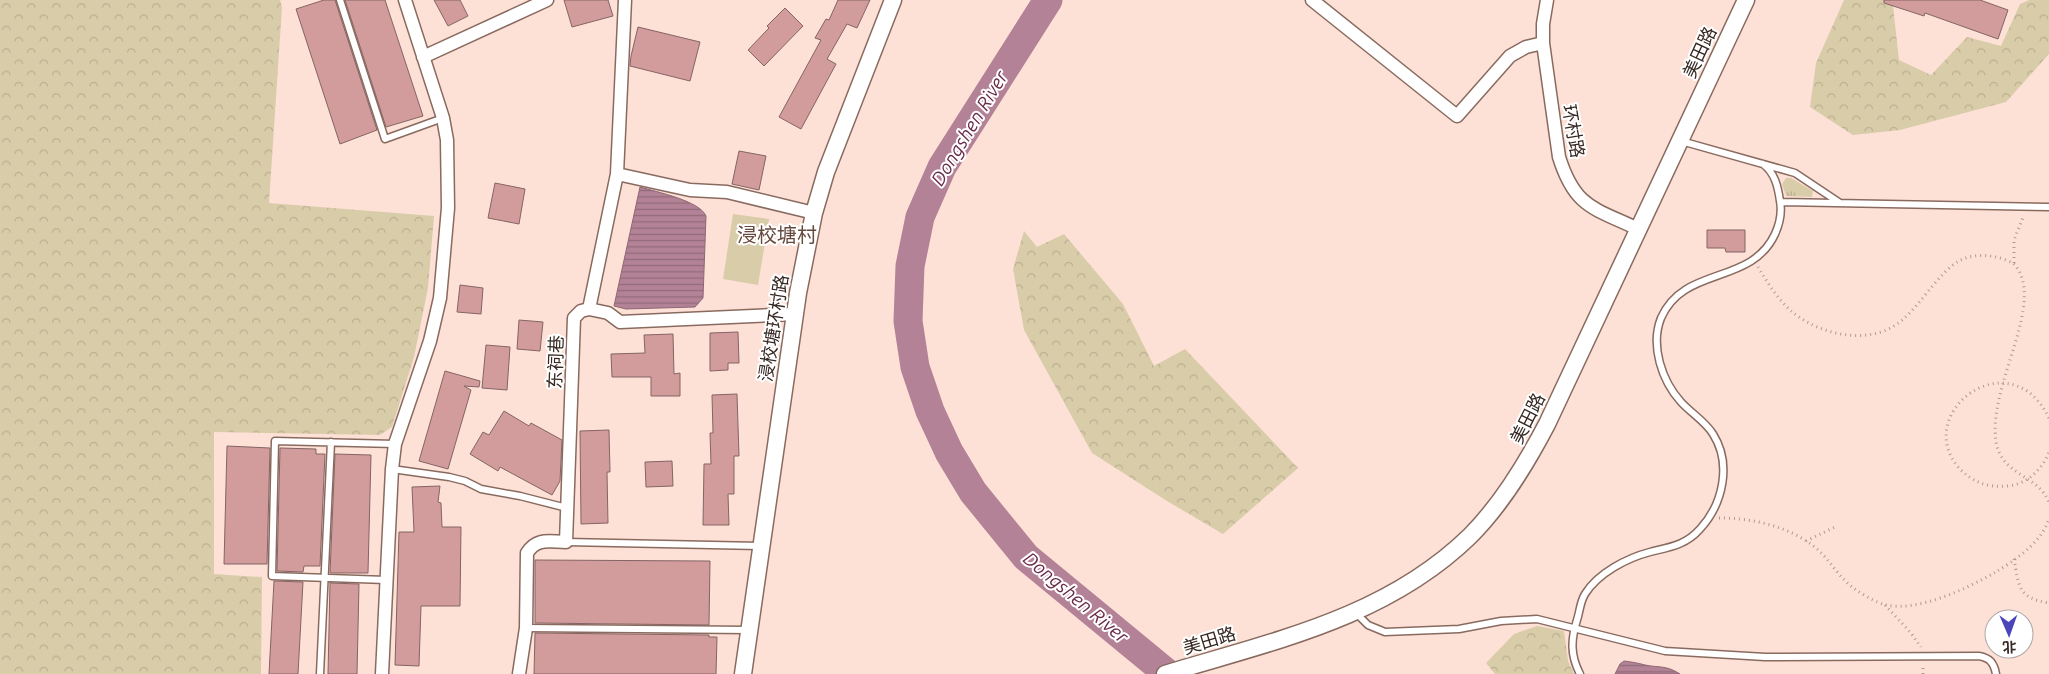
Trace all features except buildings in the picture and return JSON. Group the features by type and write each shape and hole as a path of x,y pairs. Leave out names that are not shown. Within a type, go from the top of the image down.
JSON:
{"street":[{"path":"382,674 392,469 395,444 420,375 440,298 445,252 449,172 447,140 443,118 405,0"},
{"path":"423,57 546,0"},
{"path":"625,0 617,174 589,309 608,313 620,322 795,314"},
{"name":"浸校塘环村路","path":"744,674 795,314 814,213 840,132 893,0"},
{"path":"1312,0 1457,116 1510,56 1526,47 1543,43"},
{"name":"环村路","path":"1547,0 1543,24 1543,43 1560,157 1570,186 1578,197 1588,205 1638,229"},
{"name":"美田路","path":"1165,674 1269,643 1356,613 1398,592 1435,567 1470,536 1500,501 1526,463 1547,424 1746,0"},
{"path":"617,174 690,190 727,192 814,213"},
{"name":"东祠巷","path":"566,542 574,318 580,311 589,309"},
{"path":"519,674 526,628 527,553 532,545 540,542 566,542"}],"lane":[{"path":"340,0 386,139 443,118"},
{"path":"1680,140 1795,173 1842,204"},
{"path":"1580,674 1572,652 1575,627 1584,596 1608,572 1642,554 1684,543 1709,518 1718,499 1723,483 1724,467 1722,453 1717,440 1709,428 1682,402 1668,383 1659,359 1658,333 1666,310 1672,300 1684,290 1707,279 1735,270 1754,260 1769,245 1781,217 1780,202 1774,178 1764,164"},
{"path":"1780,202 2049,207"},
{"path":"386,580 272,576 275,440 395,444"},
{"path":"320,674 331,442"},
{"path":"392,469 449,476 481,489 520,496 567,508"},
{"path":"566,542 762,546"},
{"path":"1356,613 1368,625 1385,632 1459,629 1520,619 1537,619 1665,651 1766,657 1987,657 1992,662 1996,674"},
{"path":"526,628 750,630"}],"path":[{"path":"2014,263 2014,240 2028,207"},
{"path":"1754,260 1782,302 1798,317 1828,331 1861,336 1883,331 1900,322 1949,268 1966,257 1994,257 2023,268"},
{"path":"2049,418 2042,404 2029,392 2012,384 1994,383 1977,388 1962,398 1952,413 1947,431 1948,447 1955,462 1966,475 1980,484 1996,487 2012,486 2028,479 2040,468 2049,452"},
{"path":"2008,392 2012,384"},
{"path":"2004,401 1997,422 1998,450 2005,463 2042,490 2049,502"},
{"path":"1709,518 1734,518 1759,522 1784,530 1806,541 1825,557 1851,586 1884,604 1919,643 1923,656 1923,674"},
{"path":"1884,604 1905,606 1945,596 1980,581 2014,559 2037,539 2043,532 2049,518"},
{"path":"1806,541 1835,527"},
{"path":"2014,559 2021,590 2032,599 2049,603"}],"green space":[{"path":"0,0 280,0 282,7 269,203 434,216 428,288 414,357 392,427 380,435 214,432 214,574 262,577 261,674 0,674"},
{"path":"1844,0 1894,0 1899,60 1931,75 1967,37 2001,46 2020,4 2029,0 2049,0 2049,54 2006,102 1900,130 1853,135 1810,107 1816,63"},
{"path":"1786,178 1791,178 1813,191 1812,197 1786,196 1782,184"},
{"path":"733,214 769,219 758,285 723,279"},
{"path":"1024,231 1037,247 1064,234 1123,304 1154,366 1185,349 1298,468 1223,534 1092,453 1024,330 1013,269"},
{"path":"1537,626 1564,631 1568,661 1574,674 1495,674 1486,663 1514,634"}],"shaded area":[{"path":"640,187 667,194 687,202 696,206 706,216 703,298 695,307 626,309 614,306"},
{"path":"1624,661 1667,668 1680,674 1615,674 1620,664"}],"waterway":[{"name":"Dongshen River","path":"1048,0 942,167 920,217 910,266 908,321 915,367 930,411 949,452 973,492 1026,557 1168,674"}],"district":[{"name":"浸校塘村","path":"777,234"}]}
